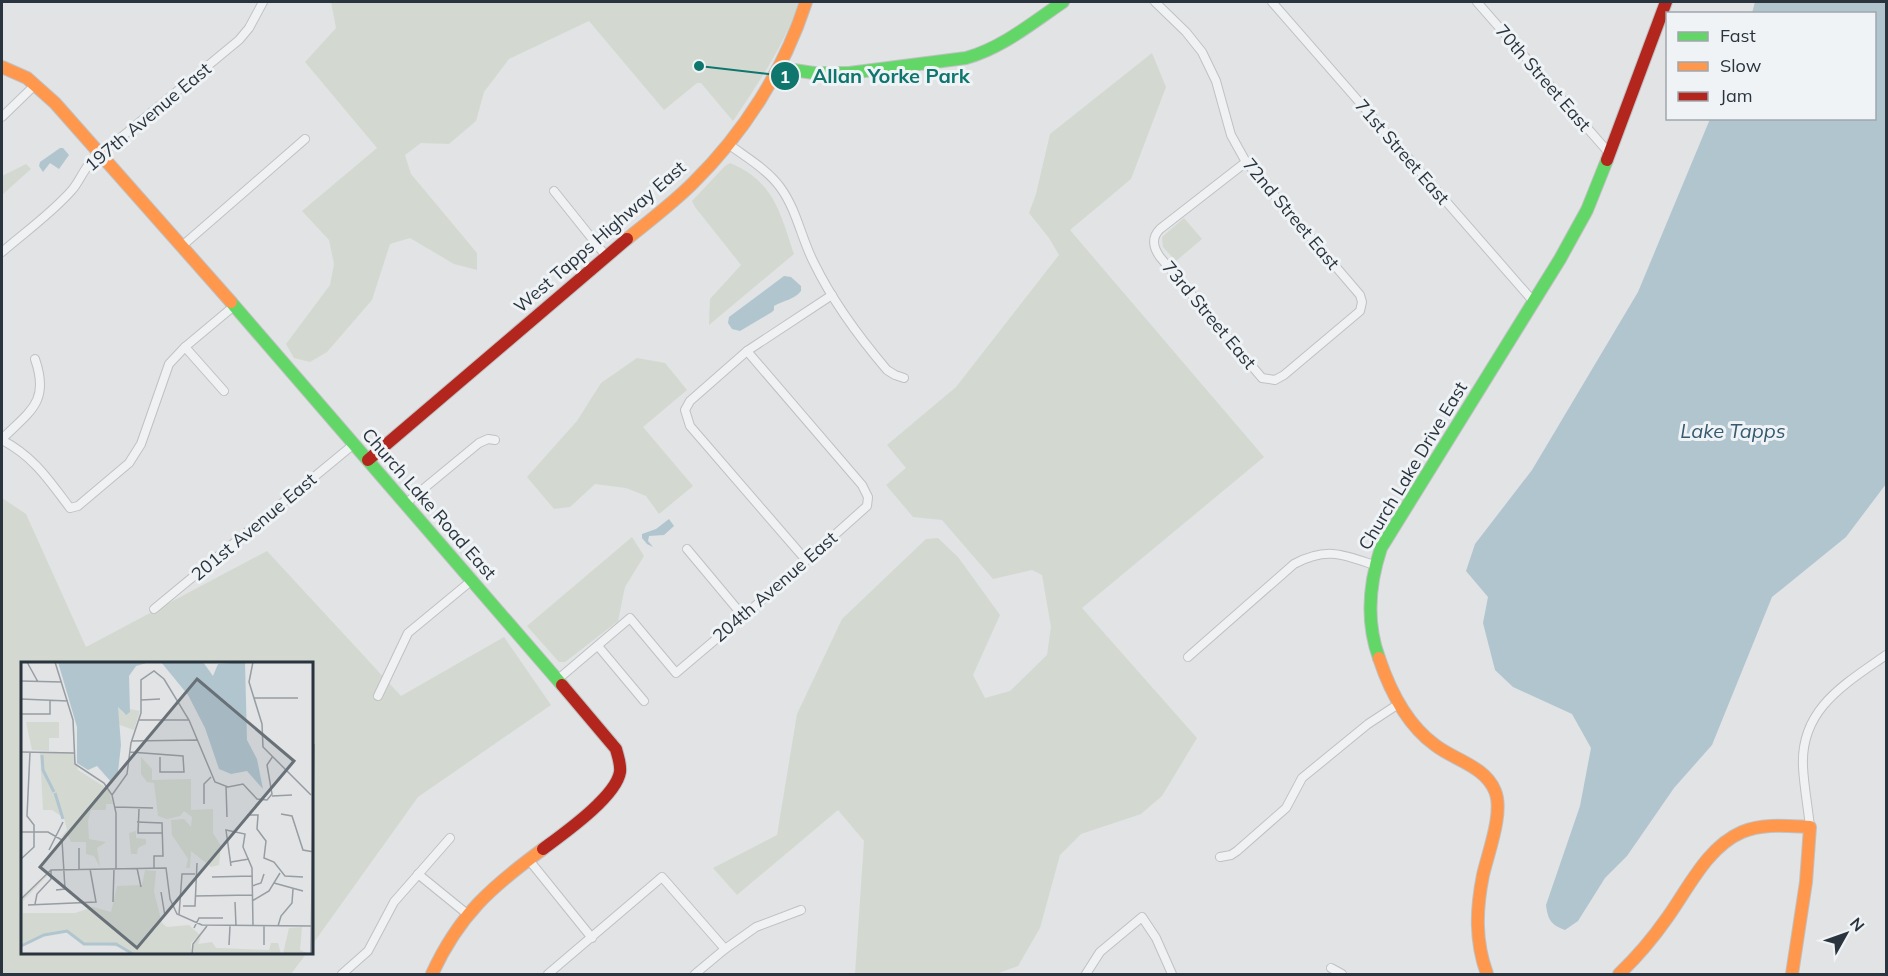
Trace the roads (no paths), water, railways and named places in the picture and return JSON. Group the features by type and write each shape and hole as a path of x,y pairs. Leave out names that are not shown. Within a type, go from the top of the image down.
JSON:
{"street":[{"name":"197th Avenue East","path":"2,252 74,188 80,174 100,154 238,40 249,28 263,2"},
{"name":"West Tapps Highway East","path":"368,460 686,190 726,143 780,68 806,2"},
{"path":"780,68 806,74 821,74 900,68 967,58 993,46 1063,2"},
{"name":"72nd Street East","path":"1155,2 1186,32 1202,52 1216,81 1231,135 1246,162 1360,295 1362,302 1360,311 1284,375 1271,381"},
{"name":"71st Street East","path":"1272,2 1533,301"},
{"name":"70th Street East","path":"1477,2 1610,154"},
{"name":"Church Lake Drive East","path":"1487,975 1479,953 1476,926 1480,895 1496,821 1498,804 1496,791 1480,772 1433,744 1418,729 1400,703 1383,669 1372,633 1370,588 1374,566 1381,548 1573,237 1587,210 1666,2"},
{"name":"Church Lake Road East","path":"2,68 22,75 36,84 55,103 368,460 616,749 620,762 620,773 614,786 591,811 466,913 449,939 432,975"},
{"path":"2,117 36,84"},
{"path":"182,246 304,139"},
{"path":"726,143 780,187 792,207 813,261 832,295 864,342 887,370 904,378"},
{"name":"73rd Street East","path":"1246,162 1160,229 1153,243 1160,257 1262,378 1271,381"},
{"path":"554,191 606,256"},
{"path":"805,559 690,426 685,410 690,401 747,351 832,295"},
{"path":"35,359 42,385 37,400 2,440 28,456 70,508 78,506 129,463 135,454 141,444 165,373 172,360 234,306"},
{"path":"186,347 224,391"},
{"name":"204th Avenue East","path":"597,646 630,618 676,673 867,506 868,497 862,485 747,351"},
{"path":"405,504 479,443 488,439 495,440"},
{"name":"201st Avenue East","path":"154,609 354,444"},
{"path":"687,549 743,616"},
{"path":"1188,657 1294,564 1304,559 1331,553 1374,566"},
{"path":"378,696 408,633 471,581"},
{"path":"557,680 597,646 644,701"},
{"path":"1792,975 1803,913 1809,854 1810,827 1803,766 1804,741 1810,725 1823,704 1840,688 1887,655"},
{"path":"1220,857 1237,851 1286,808 1302,778 1368,724 1400,703"},
{"path":"1619,975 1655,935 1710,856 1722,844 1755,828 1810,827"},
{"path":"342,975 368,951 394,902 450,838"},
{"path":"529,860 592,938"},
{"path":"418,874 466,913"},
{"path":"548,975 662,877 725,948"},
{"path":"695,975 725,948 756,927 801,910"},
{"path":"1086,975 1100,952 1142,917 1156,938 1172,975"},
{"path":"1331,968 1342,975"}],"water":[{"name":"Lake Tapps","path":"1755,2 1886,2 1886,484 1846,537 1772,597 1712,745 1674,788 1627,856 1605,878 1578,921 1565,930 1551,921 1546,905 1580,806 1591,748 1572,714 1513,687 1495,670 1483,623 1488,597 1466,571 1475,544 1532,470 1638,292 1710,120 1876,120 1876,12 1752,12"},
{"path":"63,148 69,155 59,169 50,163 43,172 39,166 40,162"},
{"path":"784,276 791,277 801,286 801,291 774,306 772,312 740,331 732,329 728,323 729,317"},
{"path":"669,519 674,526 664,535 649,536 648,541 653,547 647,544 642,534 656,529"}],"place":[{"name":"Allan Yorke Park","path":"699,66"}]}
